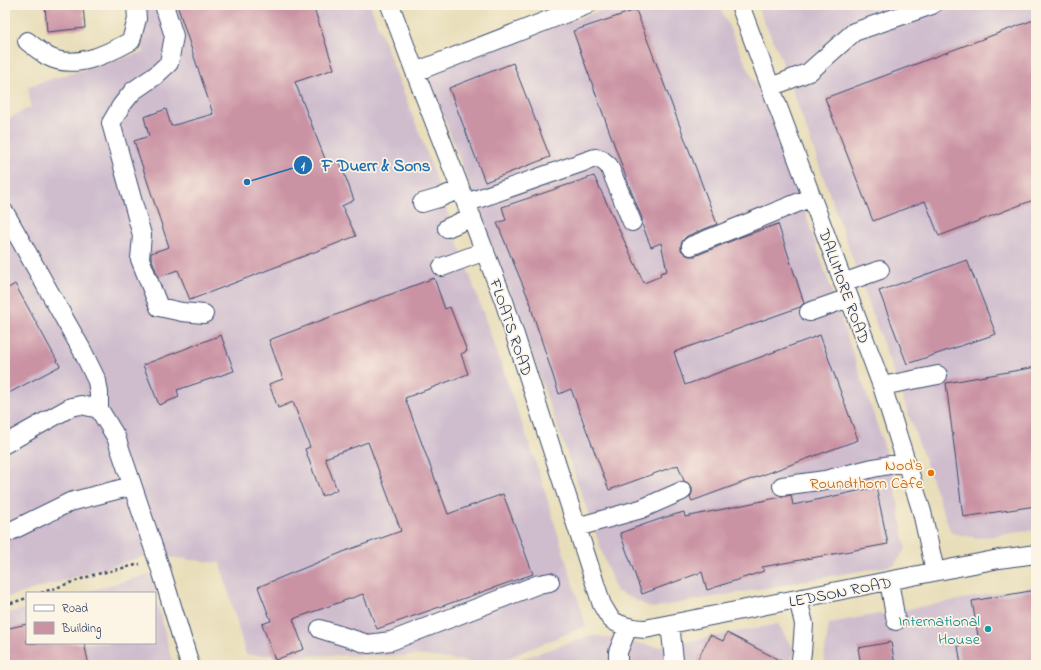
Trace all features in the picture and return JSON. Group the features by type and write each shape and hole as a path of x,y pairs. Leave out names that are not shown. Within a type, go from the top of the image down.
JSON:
{"street":[{"path":"27,41 48,56 63,61 78,61 110,52 131,41 137,19 136,5"},
{"path":"164,5 174,36 169,63 155,76 134,91 121,106 111,123 142,235 140,259 159,307 182,312 204,314"},
{"name":"FLOATS ROAD","path":"390,5 504,301 602,605 611,619 636,628"},
{"path":"415,72 587,5"},
{"name":"DALLIMORE ROAD","path":"740,5 882,386 922,512 935,571"},
{"path":"771,87 809,72 854,32 932,5"},
{"path":"422,203 439,198 466,203 595,158 601,159 609,166 632,222"},
{"path":"691,246 812,197"},
{"path":"447,228 466,203"},
{"path":"5,212 82,350 97,381 99,409 116,436 162,573 162,601 190,665"},
{"path":"442,267 485,251"},
{"path":"809,312 880,270"},
{"path":"882,386 938,375"},
{"path":"5,444 71,408 81,405 99,409"},
{"path":"782,486 824,480 906,462"},
{"path":"9,532 70,502 132,486"},
{"path":"577,527 641,509 682,491"},
{"name":"LEDSON ROAD","path":"636,628 670,624 935,571 999,559 1036,554"},
{"path":"889,581 896,621"},
{"path":"320,629 368,644 391,640 539,584 550,582"},
{"path":"798,599 804,624 800,665"},
{"path":"670,624 674,660 676,665"},
{"path":"618,665 618,652 636,628"}],"path":[{"path":"44,592 93,575 138,564 148,564 162,573"},
{"path":"5,605 26,598"}],"shaded area":[{"path":"140,5 370,5 425,148 538,469 586,626 491,665 427,656 246,655 220,563 149,555 5,598 5,120 31,107 28,86 143,52"},
{"path":"617,5 719,5 779,136 892,469 906,549 894,565 652,608 616,591 508,288 427,72"},
{"path":"756,5 1036,5 1036,530 977,538 951,533 779,53"},
{"path":"150,574 155,592 85,592"},
{"path":"1036,586 1036,665 823,665 829,623"},
{"path":"156,597 173,665 5,665 5,614 26,608 26,644 156,644"},
{"path":"778,624 795,652 788,665 503,665 592,635 658,647"},
{"path":"238,661 310,665 237,665"}],"building":[{"path":"45,5 83,5 85,28 47,32"},
{"path":"177,5 313,5 334,69 295,82 327,164 340,162 354,200 342,206 356,236 190,300 178,270 158,277 151,253 169,247 134,141 149,136 144,117 166,109 171,126 213,114"},
{"path":"636,10 717,224 687,236 681,244 681,250 689,256 695,256 778,224 804,303 800,307 674,352 685,385 820,335 858,440 692,501 690,497 692,487 684,481 678,465 609,490 571,389 559,394 531,308 532,307 497,223 506,220 502,207 594,176 644,283 661,276 660,273 667,271 661,243 651,247 642,224 642,218 573,31"},
{"path":"1036,19 1036,199 939,236 925,201 873,221 825,98"},
{"path":"513,63 550,157 485,182 449,88"},
{"path":"967,260 996,334 907,364 879,291"},
{"path":"434,278 445,309 450,307 467,351 461,354 468,374 405,398 448,514 503,494 533,574 377,629 363,594 293,619 304,649 275,660 262,624 271,621 258,587 348,550 401,531 368,442 325,458 337,490 322,496 305,449 310,447 293,402 278,408 269,384 283,379 269,340"},
{"path":"15,284 60,366 5,395 5,290"},
{"path":"221,335 234,371 177,390 179,397 159,405 143,365"},
{"path":"1036,367 1036,506 963,517 946,383"},
{"path":"876,487 888,544 762,567 764,571 707,590 702,572 642,594 620,533 684,512 685,517 791,495 793,505"},
{"name":"International House","path":"1036,590 1036,665 961,665 958,646 979,642 972,601"},
{"path":"26,624 26,644 84,644 89,665 5,665 5,629"},
{"path":"727,633 789,665 695,665 710,635 723,641"},
{"path":"891,642 895,665 861,665 858,648"}],"place":[{"name":"F Duerr & Sons","path":"247,182"},
{"name":"Nod's Roundthorn Cafe","path":"931,473"},
{"name":"International House","path":"988,629"}]}
